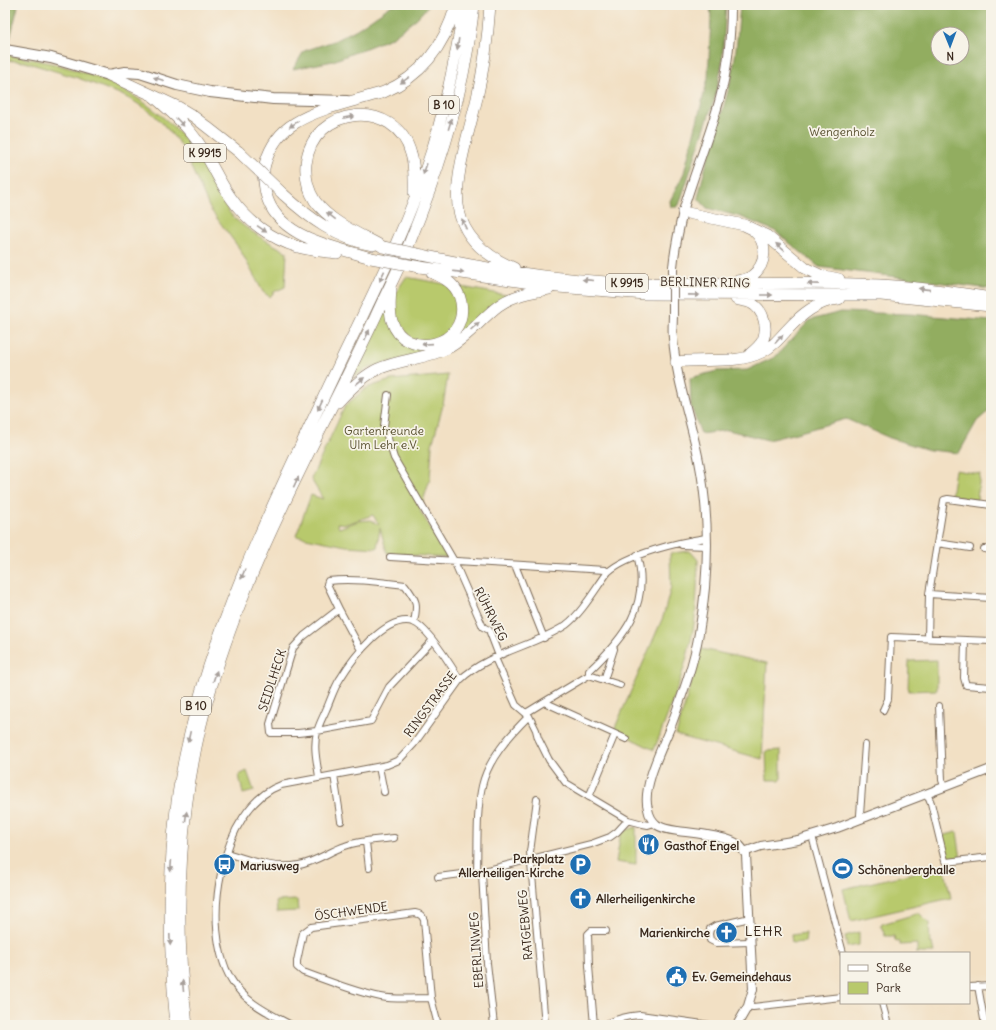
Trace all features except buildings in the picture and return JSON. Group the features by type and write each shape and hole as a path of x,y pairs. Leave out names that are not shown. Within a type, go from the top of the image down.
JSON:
{"highway":[{"path":"371,258 299,234 287,227 278,219 271,207 264,183 264,168 268,154 283,132 294,124 307,117 395,87 409,78 434,54 444,38 456,5"},
{"name":"B 10","path":"176,1025 171,966 169,901 175,816 185,754 202,686 220,632 258,538 381,276 414,202 443,112 456,52 463,5"},
{"name":"B 10","path":"187,1025 181,965 181,869 194,756 211,687 241,602 279,517 408,247 424,204 453,115 467,55 474,5"},
{"path":"490,5 484,62 461,166 458,199 459,211 470,237 488,254 530,274"},
{"name":"K 9915","path":"109,75 178,107 193,116 239,152 283,194 319,224 348,238 364,239"},
{"name":"K 9915","path":"152,95 192,134 231,198 248,218 276,238 310,250 371,258 420,268"},
{"path":"364,239 325,211 316,202 306,181 306,165 310,147 322,129 330,123 349,116 360,115 382,119 391,124 399,132 411,152 413,163 414,202"},
{"path":"683,212 744,225 767,236 800,265 812,271 881,290"},
{"path":"745,358 755,350 763,340 765,329 763,318 751,303 737,300 727,290 748,279 761,267 765,254 764,247 760,237 752,229"},
{"name":"BERLINER RING","path":"364,239 383,246 454,262 530,274 588,280 727,290 838,294 881,290 962,293 991,298"},
{"path":"392,281 390,312 394,327 399,334 414,343 421,345 438,343 447,339 454,333 460,320 461,307 458,294 453,285 444,278 420,268"},
{"name":"BERLINER RING","path":"420,268 558,287 645,294 727,290"},
{"path":"332,408 355,385 378,369 425,357 444,350 459,340 498,306 510,299 527,293 558,287"},
{"path":"676,362 732,360 761,353 770,348 804,314 823,303 835,299 881,290"},
{"name":"BERLINER RING","path":"881,290 991,306"}],"main road":[{"name":"K 9915","path":"5,50 51,58 109,75"},
{"path":"109,75 124,72 140,73 177,85 210,92 273,99 357,101"}],"street":[{"path":"731,5 731,24 727,64 720,97 712,126 683,212 676,238 673,267 672,313 676,362 699,461 706,508 705,593 698,640 686,684 668,734 655,764 647,793 647,807 654,823 664,828 707,835 734,842 741,846 744,852 746,859 750,918 753,989 748,1006 737,1025"},
{"name":"RÜHRWEG","path":"388,396 384,426 394,458 454,561 483,627 489,630 497,657 516,705 528,714 549,760 566,783 589,797 628,820 648,825 654,823"},
{"path":"928,638 929,594 944,500 948,499 991,505"},
{"name":"RINGSTRASSE","path":"291,1025 262,1010 246,998 231,980 220,950 217,922 220,877 233,835 243,816 258,798 281,785 334,774 379,767 399,760 438,711 460,680 477,667 497,657 544,638 567,624 576,615 608,572 621,562 638,555 676,545 706,542"},
{"path":"937,543 970,548"},
{"path":"984,549 991,550"},
{"path":"528,714 544,702 589,675 590,671 615,645 635,613 640,597 642,576 638,555"},
{"path":"390,557 605,570 608,572"},
{"path":"515,565 544,638"},
{"path":"361,650 327,584 328,581 346,579 406,585 416,600 417,610 414,622"},
{"path":"929,594 991,598"},
{"name":"SEIDLHECK","path":"317,731 271,733 270,724 293,648 304,636 339,609"},
{"path":"319,777 315,744 317,731 339,680 361,650 388,626 403,621 414,622 423,627 449,662 460,680"},
{"path":"882,710 888,699 891,636 991,641"},
{"path":"965,640 964,678 966,685 991,687"},
{"path":"317,731 371,721 389,687 432,641"},
{"path":"604,680 615,645"},
{"path":"589,675 620,685"},
{"path":"544,702 626,739"},
{"path":"939,706 942,780 944,786"},
{"name":"EBERLINWEG","path":"494,1025 487,963 480,873 478,820 482,785 487,771 496,754 528,714"},
{"path":"589,797 615,734"},
{"path":"862,819 860,815 865,745"},
{"path":"379,767 384,792"},
{"path":"744,852 761,846 812,836 862,819 991,769"},
{"path":"334,774 341,821"},
{"path":"927,793 931,803 945,861 991,857"},
{"name":"RATGEBWEG","path":"537,799 530,852 545,1025"},
{"path":"438,877 480,873 580,847 610,837 628,820"},
{"path":"812,836 843,952"},
{"path":"227,853 264,863 292,866 313,861 327,853 347,845 394,838"},
{"path":"366,842 369,868"},
{"name":"ÖSCHWENDE","path":"431,998 382,997 361,992 303,972 297,967 303,933 311,927 407,914 419,914 422,916 424,920 431,998 438,1025"},
{"path":"750,918 715,926 710,929 708,934 710,940 716,943 750,942"},
{"path":"594,1025 588,934 591,931 606,931"},
{"path":"978,986 985,1025"},
{"path":"970,987 991,986"},
{"path":"748,1006 840,997"},
{"path":"882,1004 888,1025"},
{"path":"603,1025 612,1020 640,1015 661,1022 710,1025"}],"green space":[{"path":"5,5 18,6 10,39 5,37"},
{"path":"392,5 429,5 416,19 391,38 333,61 293,69 304,51 334,41 357,29"},
{"path":"710,5 726,5 722,64 715,97 679,205 677,207 671,207 670,201 684,173 708,78 711,18"},
{"name":"Wengenholz","path":"740,5 991,5 991,289 819,267 775,231 741,217 707,208 698,198 733,70"},
{"path":"5,55 33,59 86,73 134,96 156,112 177,130 199,156 214,187 231,215 252,232 287,252 285,287 274,292 270,297 263,292 239,248 210,209 181,145 152,113 120,94 78,78 25,62 5,60"},
{"path":"406,277 506,295 454,341 423,353 366,369 353,377 383,312"},
{"path":"841,312 910,314 991,321 991,409 977,421 959,453 929,450 890,438 846,419 768,440 728,430 701,434 691,406 690,378 717,371 747,370 775,357 810,320"},
{"name":"Gartenfreunde Ulm Lehr e.V.","path":"448,375 443,405 432,445 430,479 420,511 449,558 387,553 380,528 377,548 346,546 296,536 311,495 323,499 311,479 345,406 366,388 391,380","holes":["373,515 379,525 371,520 358,521 339,528 337,523 346,524"]},
{"path":"955,470 980,474 977,500 951,496"},
{"path":"690,551 698,560 693,630 688,654 679,682 654,750 614,730 663,617 671,587 670,554"},
{"path":"701,649 767,663 762,759 676,735"},
{"path":"937,660 937,690 908,691 909,661"},
{"path":"781,750 781,780 767,780 766,751"},
{"path":"247,771 254,791 243,794 239,775"},
{"path":"636,827 636,865 616,862 621,832"},
{"path":"957,832 961,859 950,861 946,857 941,836"},
{"path":"944,866 951,898 851,921 843,889"},
{"path":"297,900 298,911 277,912 276,901"},
{"path":"919,913 929,923 930,943 932,943 934,952 916,952 917,944 900,945 900,942 895,940 894,936 885,936 881,926 882,924"},
{"path":"859,932 859,945 847,947 845,936"},
{"path":"806,933 805,942 792,943 791,935"}],"place":[{"name":"Gasthof Engel","path":"649,845"},
{"name":"Mariusweg","path":"225,865"},
{"name":"Parkplatz Allerheiligen-Kirche","path":"580,865"},
{"name":"Schönenberghalle","path":"843,869"},
{"name":"Allerheiligenkirche","path":"580,898"},
{"name":"Marienkirche","path":"726,932"},
{"name":"Ev. Gemeindehaus","path":"677,976"}],"district":[{"name":"LEHR","path":"764,931"}]}
